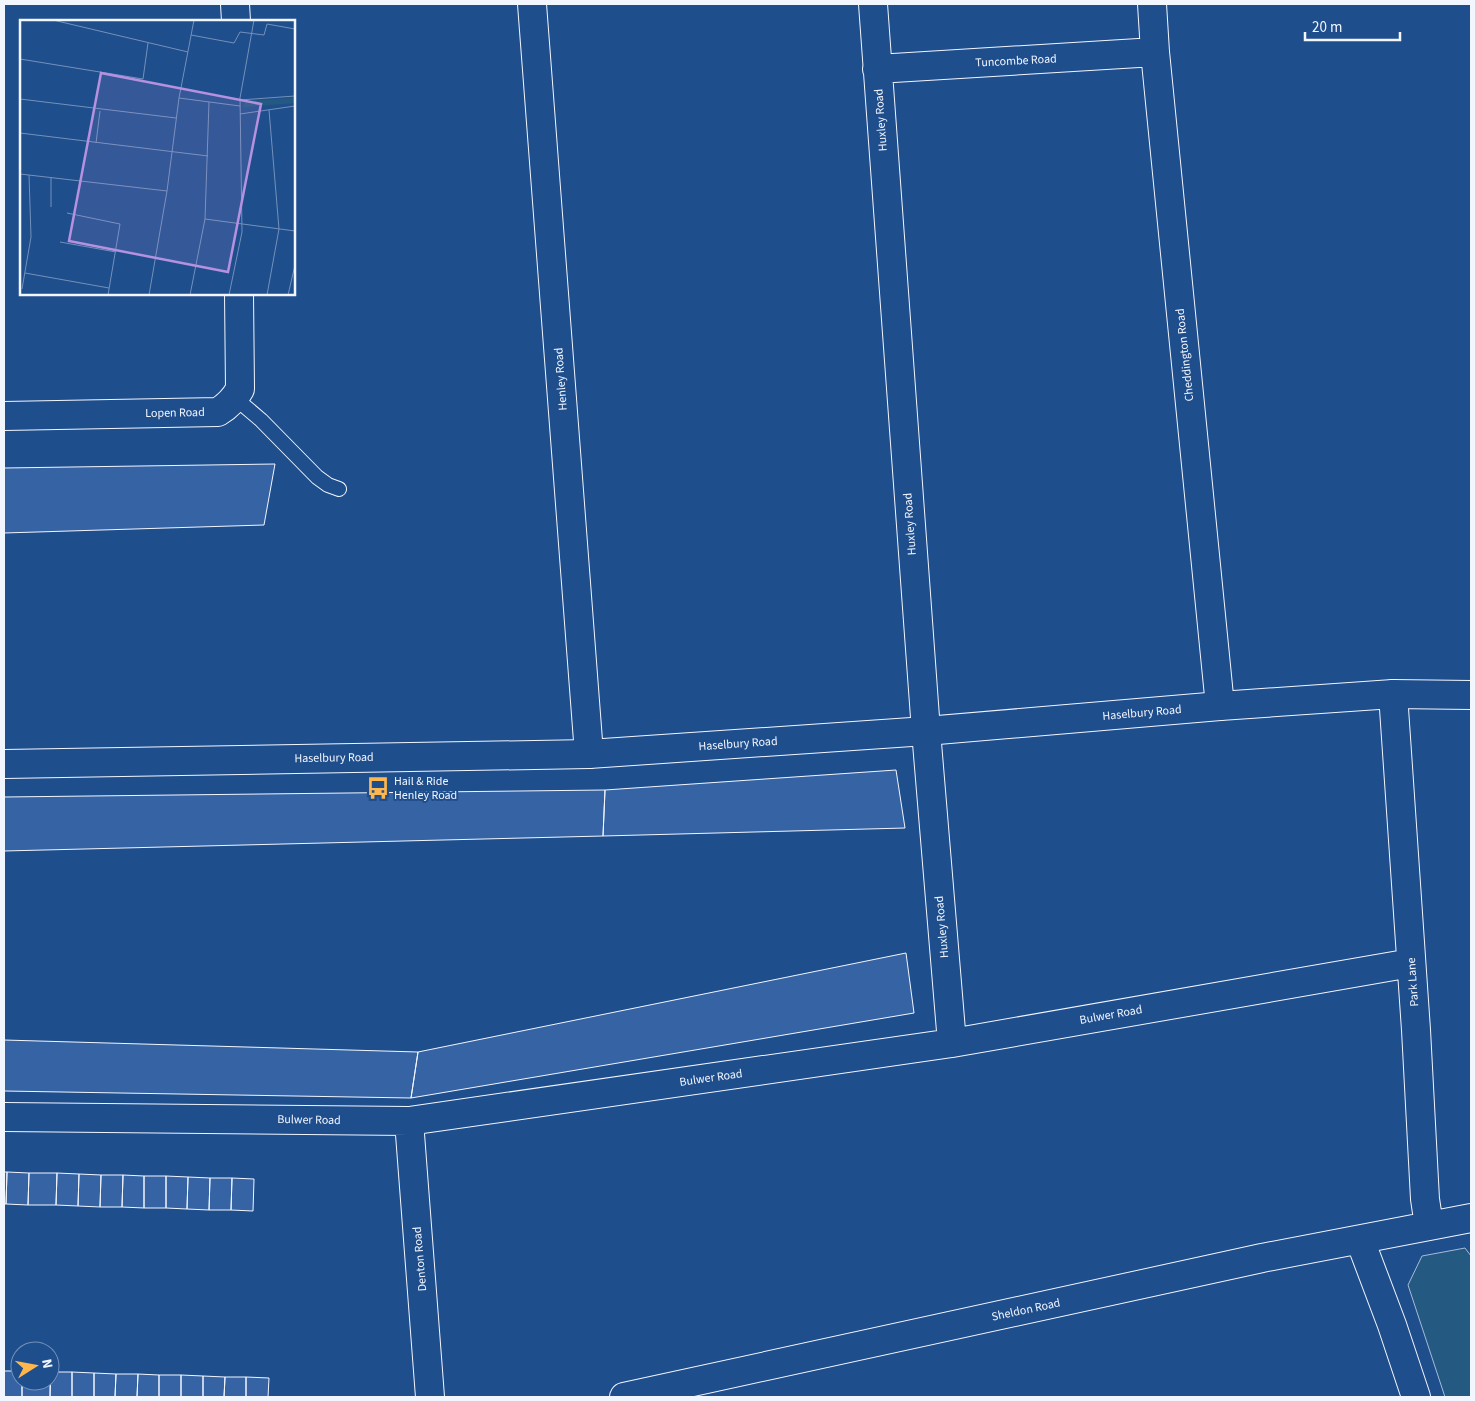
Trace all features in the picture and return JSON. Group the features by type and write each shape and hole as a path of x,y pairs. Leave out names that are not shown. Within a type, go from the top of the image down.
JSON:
{"street":[{"path":"235,4 236,20"},
{"name":"Henley Road","path":"532,4 589,754"},
{"name":"Huxley Road","path":"873,4 926,731 952,1043"},
{"name":"Cheddington Road","path":"1152,4 1154,52 1220,706"},
{"name":"Tuncombe Road","path":"877,69 1154,52"},
{"path":"235,398 240,389 239,295"},
{"name":"Lopen Road","path":"4,416 218,412 228,406 235,398"},
{"name":"Haselbury Road","path":"4,764 589,754 926,731 1220,706 1393,694 1471,695"},
{"name":"Park Lane","path":"1393,694 1416,1030 1425,1199 1429,1226"},
{"name":"Bulwer Road","path":"4,1117 409,1121 952,1043 1411,963"},
{"name":"Denton Road","path":"409,1121 430,1397"},
{"path":"1429,1226 1471,1218"},
{"name":"Sheldon Road","path":"624,1397 1252,1260 1429,1226"},
{"path":"1360,1240 1392,1325 1416,1397"}],"lane":[{"path":"235,398 261,420 317,477 328,485 339,489"}],"shaded area":[{"path":"1465,1248 1471,1256 1471,1397 1445,1397 1408,1285 1422,1256"}],"building":[{"path":"275,464 264,525 4,533 4,468"},
{"path":"896,770 905,828 603,836 605,790"},
{"path":"605,790 603,836 4,851 4,797"},
{"path":"906,953 914,1013 411,1098 418,1052"},
{"path":"4,1040 418,1052 411,1098 4,1091"},
{"path":"4,1172 7,1172 6,1204 4,1204"},
{"path":"7,1172 29,1173 28,1205 6,1204"},
{"path":"29,1173 57,1173 56,1205 28,1205"},
{"path":"57,1173 79,1174 78,1206 56,1205"},
{"path":"79,1174 101,1175 100,1207 78,1206"},
{"path":"101,1175 123,1175 122,1207 100,1207"},
{"path":"123,1175 144,1176 144,1208 122,1207"},
{"path":"144,1176 166,1176 166,1208 144,1208"},
{"path":"166,1176 188,1177 187,1209 166,1208"},
{"path":"188,1177 210,1178 209,1210 187,1209"},
{"path":"210,1178 232,1178 231,1210 209,1210"},
{"path":"232,1178 254,1179 253,1211 231,1210"},
{"path":"4,1371 10,1371 10,1391 22,1391 22,1397 4,1397"},
{"path":"60,1372 72,1372 72,1397 50,1397 50,1391 60,1391"},
{"path":"72,1372 94,1373 94,1397 72,1397"},
{"path":"94,1373 116,1374 115,1397 94,1397"},
{"path":"116,1374 138,1374 137,1397 115,1397"},
{"path":"138,1374 159,1375 159,1397 137,1397"},
{"path":"159,1375 181,1375 181,1397 159,1397"},
{"path":"181,1375 203,1376 203,1397 181,1397"},
{"path":"203,1376 225,1377 224,1397 203,1397"},
{"path":"225,1377 246,1377 246,1397 224,1397"},
{"path":"246,1377 269,1378 268,1397 246,1397"},
{"path":"22,1391 50,1391 50,1397 22,1397"}],"place":[{"name":"Hail & Ride Henley Road","path":"378,788"}]}
